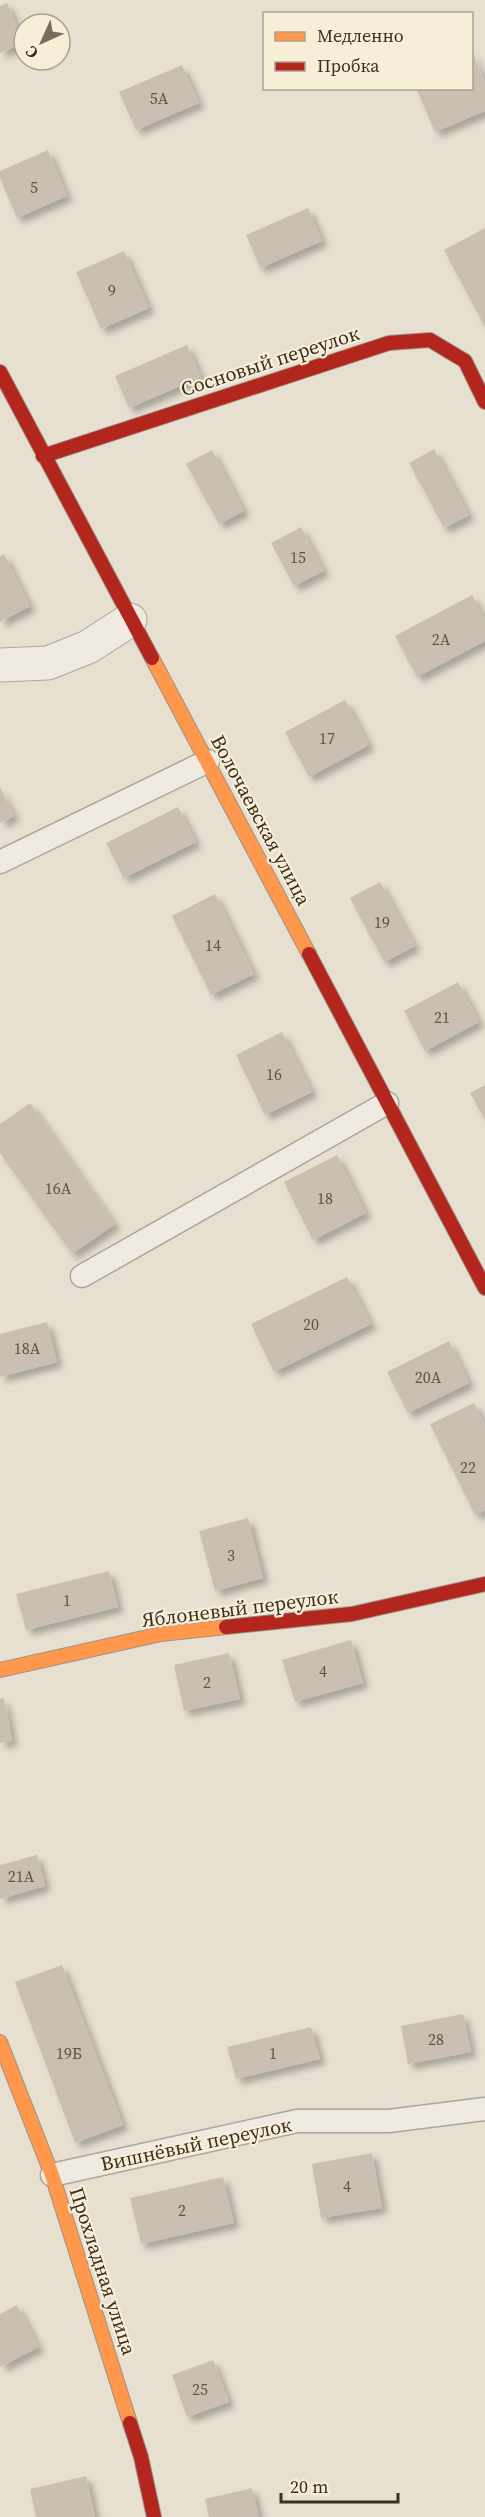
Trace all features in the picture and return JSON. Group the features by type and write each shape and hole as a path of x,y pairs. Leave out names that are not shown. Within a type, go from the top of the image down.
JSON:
{"street":[{"name":"Сосновый переулок","path":"43,456 389,343 430,340 465,361 485,402"},
{"name":"Волочаевская улица","path":"0,372 485,1288"},
{"path":"0,665 48,663 88,646 130,620"},
{"name":"Яблоневый переулок","path":"0,1670 161,1634 352,1614 485,1584"},
{"name":"Прохладная улица","path":"0,2042 52,2175 141,2457 154,2517"}],"lane":[{"path":"0,862 208,761"},
{"path":"81,1276 387,1103"},
{"name":"Вишнёвый переулок","path":"52,2175 297,2121 388,2121 485,2109"}],"building":[{"path":"7,3 12,15 12,48 0,53 0,6"},
{"path":"473,53 485,82 485,111 435,132 417,90 473,90"},
{"path":"182,65 199,103 136,130 119,92"},
{"path":"48,150 67,196 17,218 0,178 0,171"},
{"path":"308,208 322,241 260,268 246,235"},
{"path":"485,228 485,327 444,250"},
{"path":"124,251 149,308 101,329 76,272"},
{"path":"187,345 201,377 129,408 115,376"},
{"path":"434,449 469,515 444,528 409,463"},
{"path":"212,450 244,511 219,524 186,464"},
{"path":"301,527 324,571 294,586 271,543"},
{"path":"4,554 30,606 0,622 0,556"},
{"path":"472,595 485,619 485,641 417,677 395,636"},
{"path":"345,700 369,745 309,777 285,732"},
{"path":"0,787 14,816 0,823"},
{"path":"178,807 196,842 124,878 106,843"},
{"path":"380,882 415,946 384,962 350,898"},
{"path":"215,894 254,974 211,995 172,916"},
{"path":"458,982 479,1022 425,1051 404,1011"},
{"path":"282,1032 312,1092 265,1115 236,1055"},
{"path":"485,1085 485,1120 470,1093"},
{"path":"30,1103 115,1224 72,1254 0,1153 0,1124"},
{"path":"337,1155 366,1213 313,1240 284,1182"},
{"path":"347,1277 371,1324 274,1372 251,1324"},
{"path":"47,1322 57,1362 0,1377 0,1334"},
{"path":"449,1341 469,1383 408,1413 387,1372"},
{"path":"474,1403 485,1425 485,1510 475,1515 430,1424"},
{"path":"248,1518 263,1578 215,1591 199,1531"},
{"path":"109,1571 118,1607 26,1630 16,1594"},
{"path":"351,1640 363,1683 295,1702 282,1660"},
{"path":"229,1653 240,1699 184,1711 174,1665"},
{"path":"4,1698 12,1741 0,1743 0,1699"},
{"path":"37,1855 45,1886 0,1899 0,1865"},
{"path":"62,1965 123,2125 75,2143 15,1982"},
{"path":"463,2014 471,2052 408,2064 401,2026"},
{"path":"311,2027 320,2059 236,2079 227,2047"},
{"path":"372,2153 382,2208 321,2218 312,2164"},
{"path":"223,2177 234,2223 141,2244 130,2198"},
{"path":"17,2305 39,2347 0,2367 0,2314"},
{"path":"213,2360 229,2402 187,2417 172,2375"},
{"path":"86,2476 95,2517 36,2517 30,2489"},
{"path":"252,2488 259,2517 209,2517 205,2499"}],"traffic: slow":[{"path":"152,658 309,954"},
{"path":"0,1670 161,1634 226,1627"},
{"path":"0,2042 52,2175 130,2423"}],"traffic: jam":[{"path":"43,456 389,343 430,340 465,361 485,402"},
{"path":"0,372 152,658"},
{"path":"309,954 485,1288"},
{"path":"226,1627 352,1614 485,1584"},
{"path":"130,2423 141,2457 154,2517"}]}
